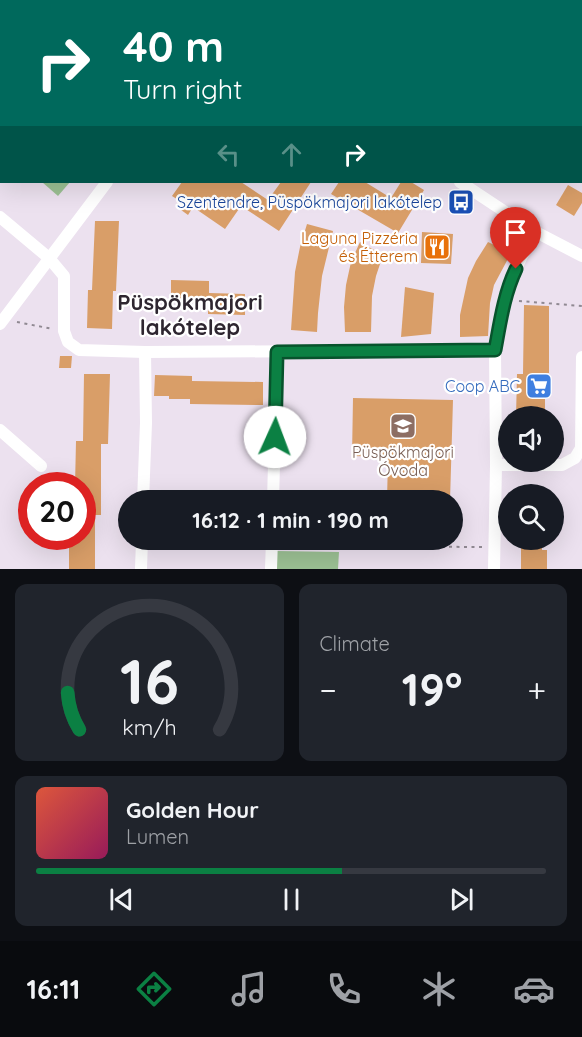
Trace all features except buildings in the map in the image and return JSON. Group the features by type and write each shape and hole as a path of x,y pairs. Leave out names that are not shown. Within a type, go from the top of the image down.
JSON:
{"street":[{"path":"2,322 106,183"},
{"path":"462,183 534,231 582,256"},
{"path":"0,217 49,258 64,276 64,331 68,342 79,350 145,352 495,350"},
{"path":"494,569 495,350 510,281 534,231"},
{"path":"143,490 146,423 145,352"},
{"path":"273,490 277,352"},
{"path":"496,465 562,465 575,458 581,448 582,357"},
{"path":"0,430 41,466"},
{"path":"141,569 142,550"},
{"path":"271,569 272,550"}],"path":[{"path":"504,250 505,248 512,252"},
{"path":"505,300 582,306"},
{"path":"2,322 64,331"},
{"path":"463,547 495,548"}],"green space":[{"path":"43,183 69,183 58,196"},
{"path":"277,551 339,552 338,569 276,569"}],"place":[{"name":"Szentendre, Püspökmajori lakótelep","path":"461,202"},
{"name":"Laguna Pizzéria és Étterem","path":"437,247"},
{"name":"Coop ABC","path":"539,386"},
{"name":"Püspökmajori Óvoda","path":"403,426"}],"district":[{"name":"Püspökmajori lakótelep","path":"190,314"}],"route":[{"path":"275,437 277,352 495,350 507,292 516,269"}]}
